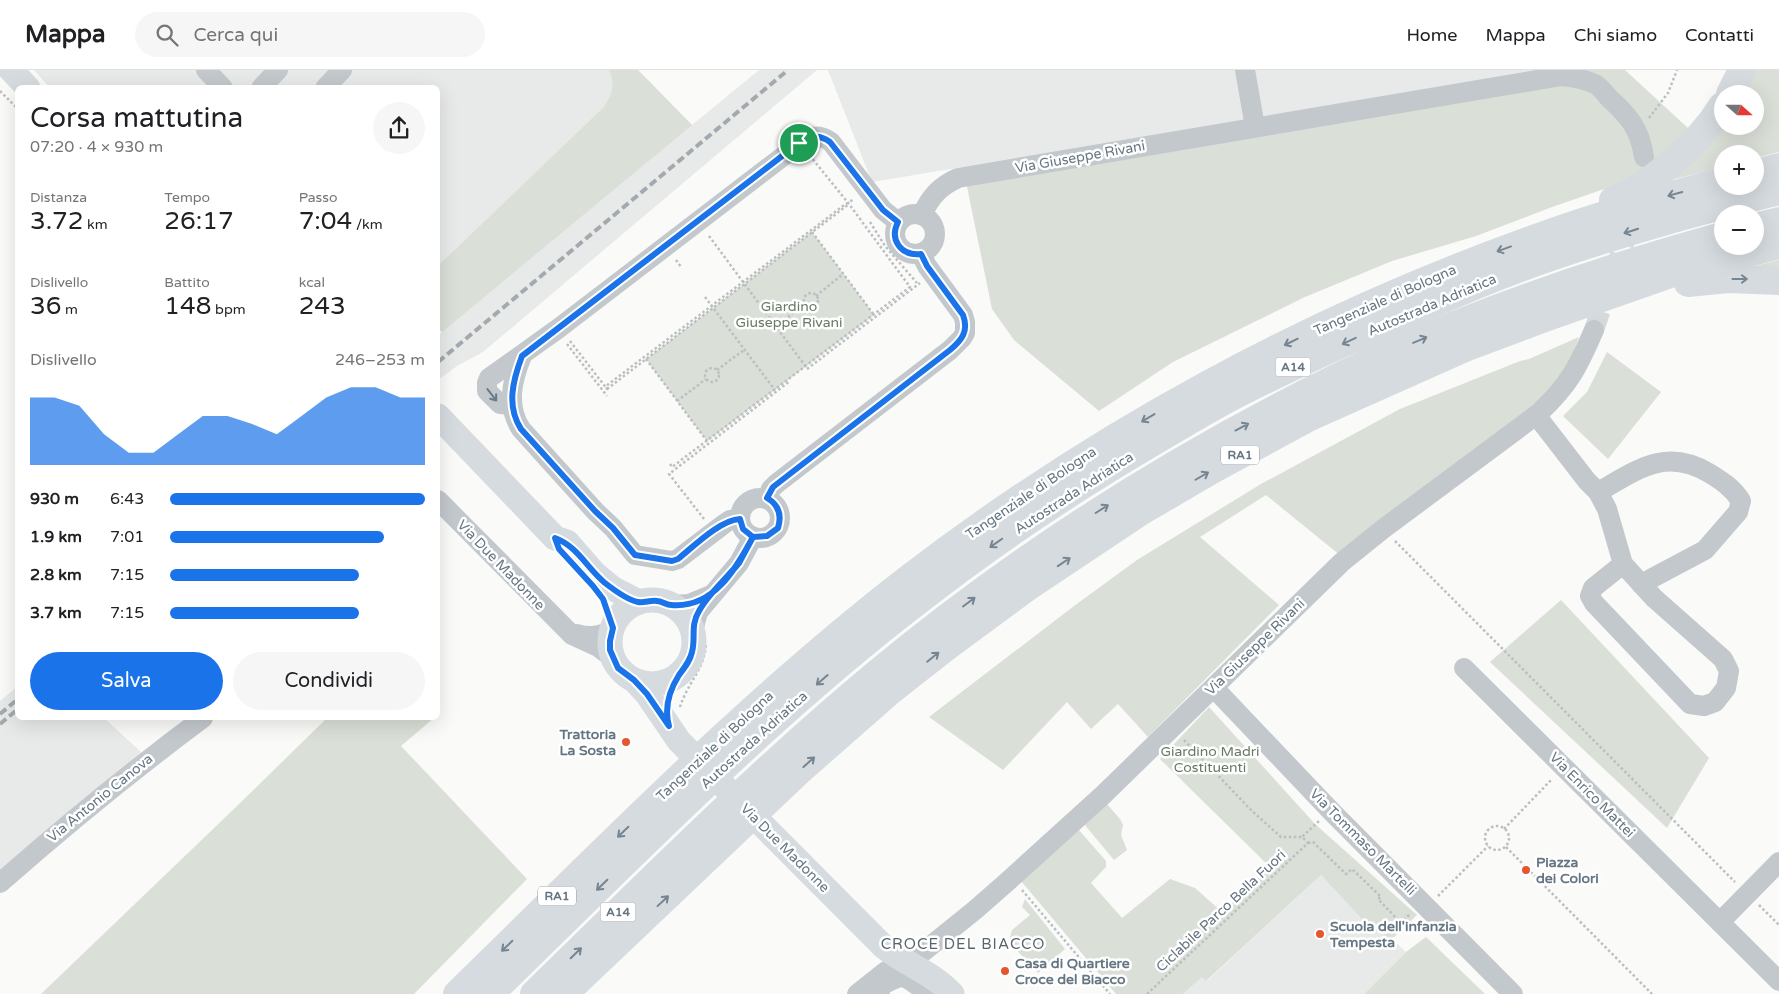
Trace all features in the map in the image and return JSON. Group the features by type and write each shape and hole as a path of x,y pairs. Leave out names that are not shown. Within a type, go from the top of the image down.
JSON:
{"highway":[{"path":"1734,85 1742,70"},
{"path":"1543,235 1571,214 1618,198 1640,186 1658,173 1701,134 1714,117"},
{"path":"1764,171 1779,167"},
{"name":"Tangenziale di Bologna","path":"729,747 799,668 906,581 982,524 1046,481 1185,396 1317,329 1445,273 1543,235 1637,204 1714,183"},
{"name":"Autostrada Adriatica","path":"490,994 666,806 729,747 859,648 918,600 1058,501 1122,461 1240,393 1377,327 1544,259 1642,227 1779,191"},
{"path":"1764,225 1779,221"},
{"name":"Autostrada Adriatica","path":"534,994 705,845 766,787 795,743 875,675 1014,568 1074,526 1199,450 1264,415 1374,361 1467,321 1555,287 1714,238"},
{"name":"RA1","path":"766,787 841,733 938,653 1086,547 1140,512 1310,417 1425,366 1545,318 1676,272 1779,246"},
{"path":"1425,366 1453,362 1628,300 1681,284 1728,279 1779,280"},
{"name":"Tangenziale di Bologna","path":"456,994 666,806"},
{"path":"564,994 705,845"}],"main road":[{"path":"10,70 25,85"},
{"path":"440,418 555,538 559,549 600,593 612,629"},
{"path":"555,538 567,542 595,574 612,588 639,602"},
{"path":"669,726 667,718 668,701 673,686 685,669 694,643 687,620 670,605 659,601 639,602 623,612 612,629 610,641 613,658 618,668 634,680 652,684 666,682 680,674"},
{"name":"Via Due Madonne","path":"634,680 647,694 679,741 883,946 907,963"},
{"path":"907,963 939,982 952,994"}],"street":[{"path":"206,70 220,85"},
{"path":"264,85 278,70"},
{"path":"327,85 342,70"},
{"path":"1245,70 1254,127"},
{"name":"Via Giuseppe Rivani","path":"922,215 932,196 939,188 958,178 1540,80 1576,85 1591,91 1622,118 1644,155"},
{"path":"740,519 730,520 678,559 672,561 638,556 633,553 613,528 595,511 521,429 516,421 511,405 500,404 488,391 487,383 490,378 522,356 807,138 824,137 830,142 883,210 898,222"},
{"path":"915,213 922,215 934,227 935,234 931,246 921,254 907,254 897,245 894,234 898,222 908,215 915,213"},
{"path":"767,498 771,489 776,484 950,350 962,338 965,328 963,315 927,266 921,254"},
{"name":"Via Giuseppe Rivani","path":"857,994 886,971 907,963 975,910 1096,801 1342,562 1383,529 1536,415 1554,399 1570,380 1582,359 1594,330"},
{"path":"1536,415 1587,482 1598,492 1607,509 1623,564 1641,584 1723,659 1730,671 1726,688 1716,702 1704,706 1690,704 1594,604 1590,596 1593,588 1623,564"},
{"path":"1598,492 1641,468 1663,461 1684,462 1704,470 1724,482 1735,491 1740,501 1738,512 1705,550 1641,584"},
{"path":"767,498 778,507 780,514 778,528 767,536 753,537 743,529 740,519 742,510 749,500 767,498"},
{"name":"Via Due Madonne","path":"441,510 566,630 577,638 598,647 613,658"},
{"path":"692,634 698,612 739,563 753,537"},
{"path":"670,605 689,604 711,595"},
{"name":"Via Due Madonne","path":"566,630 588,637 598,636 612,629"},
{"name":"Via Enrico Mattei","path":"1464,668 1779,981"},
{"name":"Via Tommaso Martelli","path":"1214,688 1332,812 1513,994"},
{"name":"Via Antonio Canova","path":"0,883 115,785 201,720"},
{"path":"1720,922 1779,862"},
{"path":"880,994 875,989 897,977 905,976 928,994"}],"path":[{"path":"1645,123 1668,94 1677,70"},
{"path":"0,91 15,106"},
{"path":"670,464 672,467 910,287 848,203 811,157"},
{"path":"743,283 854,198 857,201"},
{"path":"605,390 848,203"},
{"path":"708,524 670,474 918,284 885,246 866,216"},
{"path":"812,232 874,315"},
{"path":"709,235 806,367"},
{"path":"680,257 675,260 681,267"},
{"path":"816,296 843,274"},
{"path":"805,304 804,297 808,294 812,293 816,296"},
{"path":"805,304 810,307 814,306 817,302 816,296"},
{"path":"705,297 775,390"},
{"path":"776,326 805,304"},
{"path":"605,390 606,386 712,307"},
{"path":"577,335 566,343 605,390 607,396"},
{"path":"717,370 744,350"},
{"path":"646,359 707,441"},
{"path":"710,368 717,370 719,377 716,381 712,383 706,380 704,375 706,370 710,368"},
{"path":"677,401 706,380"},
{"path":"1395,541 1779,925"},
{"name":"Ciclabile Parco Bella Fuori","path":"1172,728 1247,806 1281,837 1302,836"},
{"path":"1504,829 1563,767"},
{"path":"1332,812 1302,836 1308,843 1313,842 1346,874 1352,869 1381,897 1378,899 1401,923 1425,904 1488,846"},
{"path":"1497,826 1507,832 1509,840 1506,847 1495,850 1488,846 1486,836 1490,829 1497,826"},
{"name":"Ciclabile Parco Bella Fuori","path":"1148,994 1308,843"},
{"path":"1506,847 1652,994"},
{"path":"1019,886 1110,994"}],"shaded area":[{"path":"34,70 638,70 692,125 759,70 817,70 483,352 457,366 440,379 440,334 442,332 440,330 440,85 47,85"},
{"path":"828,70 1584,70 1345,117 963,167 872,182"},
{"path":"15,689 15,720 106,720 141,752 0,884 0,701"},
{"name":"Scuola dell'infanzia Tempesta","path":"1321,875 1371,929 1392,939 1406,952 1364,994 1183,994 1202,977 1207,981"}],"green space":[{"path":"609,70 638,70 692,125 442,332 440,330 440,264 604,107 613,85"},
{"path":"1584,70 1625,70 1689,129 1651,166 1610,187 1476,236 1392,261 1305,297 1173,362 1099,411 1014,340 992,309 963,167 1345,117"},
{"path":"1750,70 1779,70 1779,152 1764,156 1764,145 1714,145 1714,169 1667,181 1714,134 1764,135 1764,85 1744,85"},
{"name":"Giardino Giuseppe Rivani","path":"812,232 874,315 707,441 646,359"},
{"path":"1779,260 1779,273 1751,267"},
{"path":"1579,337 1562,383 1544,402 1341,556 1266,495 1200,537 1279,605 1148,737 1118,704 1091,729 1067,702 1003,770 929,717 1137,560 1261,484 1400,409 1529,359"},
{"path":"1607,352 1661,392 1608,459 1563,416 1587,392"},
{"path":"1561,600 1709,758 1667,828 1490,662"},
{"name":"Giardino Madri Costituenti","path":"1209,707 1315,824 1417,915 1392,939 1371,929 1321,875 1206,981 1202,977 1183,994 1116,994 1021,881 1078,829 1106,861 1106,867 1091,883 1122,918 1170,879 1195,888 1222,912 1270,867 1160,759"},
{"path":"325,720 432,720 401,746 527,879 414,994 41,994"},
{"path":"1106,803 1123,825 1121,835 1127,850 1114,860 1084,824"},
{"path":"1025,899 1065,949 1038,973 1009,942 1012,930 1030,915 1022,907"},
{"path":"1426,937 1485,994 1364,994 1406,952"}],"tunnel":[{"path":"1594,330 1631,223"}],"railway":[{"path":"440,360 788,70"},
{"path":"0,714 15,702"},
{"path":"0,724 15,712"}],"place":[{"name":"Trattoria La Sosta","path":"626,742"},
{"name":"Piazza dei Colori","path":"1526,870"},
{"name":"Scuola dell'infanzia Tempesta","path":"1320,934"},
{"name":"Casa di Quartiere Croce del Biacco","path":"1005,971"}],"district":[{"name":"CROCE DEL BIACCO","path":"963,944"}],"route":[{"path":"799,143 522,356 516,370 511,405 516,421 521,429 595,511 613,528 635,555 672,561 678,559 730,520 740,519 743,529 753,537 739,563 711,595 689,604 670,605 649,600 639,602 623,595 603,582 567,542 555,538 559,549 600,593 603,599 613,628 610,650 618,668 634,680 647,694 669,726 667,710 670,693 689,661 694,643 692,634 698,612 739,563 750,543 753,537 767,536 778,528 780,514 778,507 767,498 769,492 797,467 950,350 965,334 963,315 927,266 921,254 907,254 897,245 894,234 898,222 883,210 837,150 824,137 807,138 799,143"}]}
